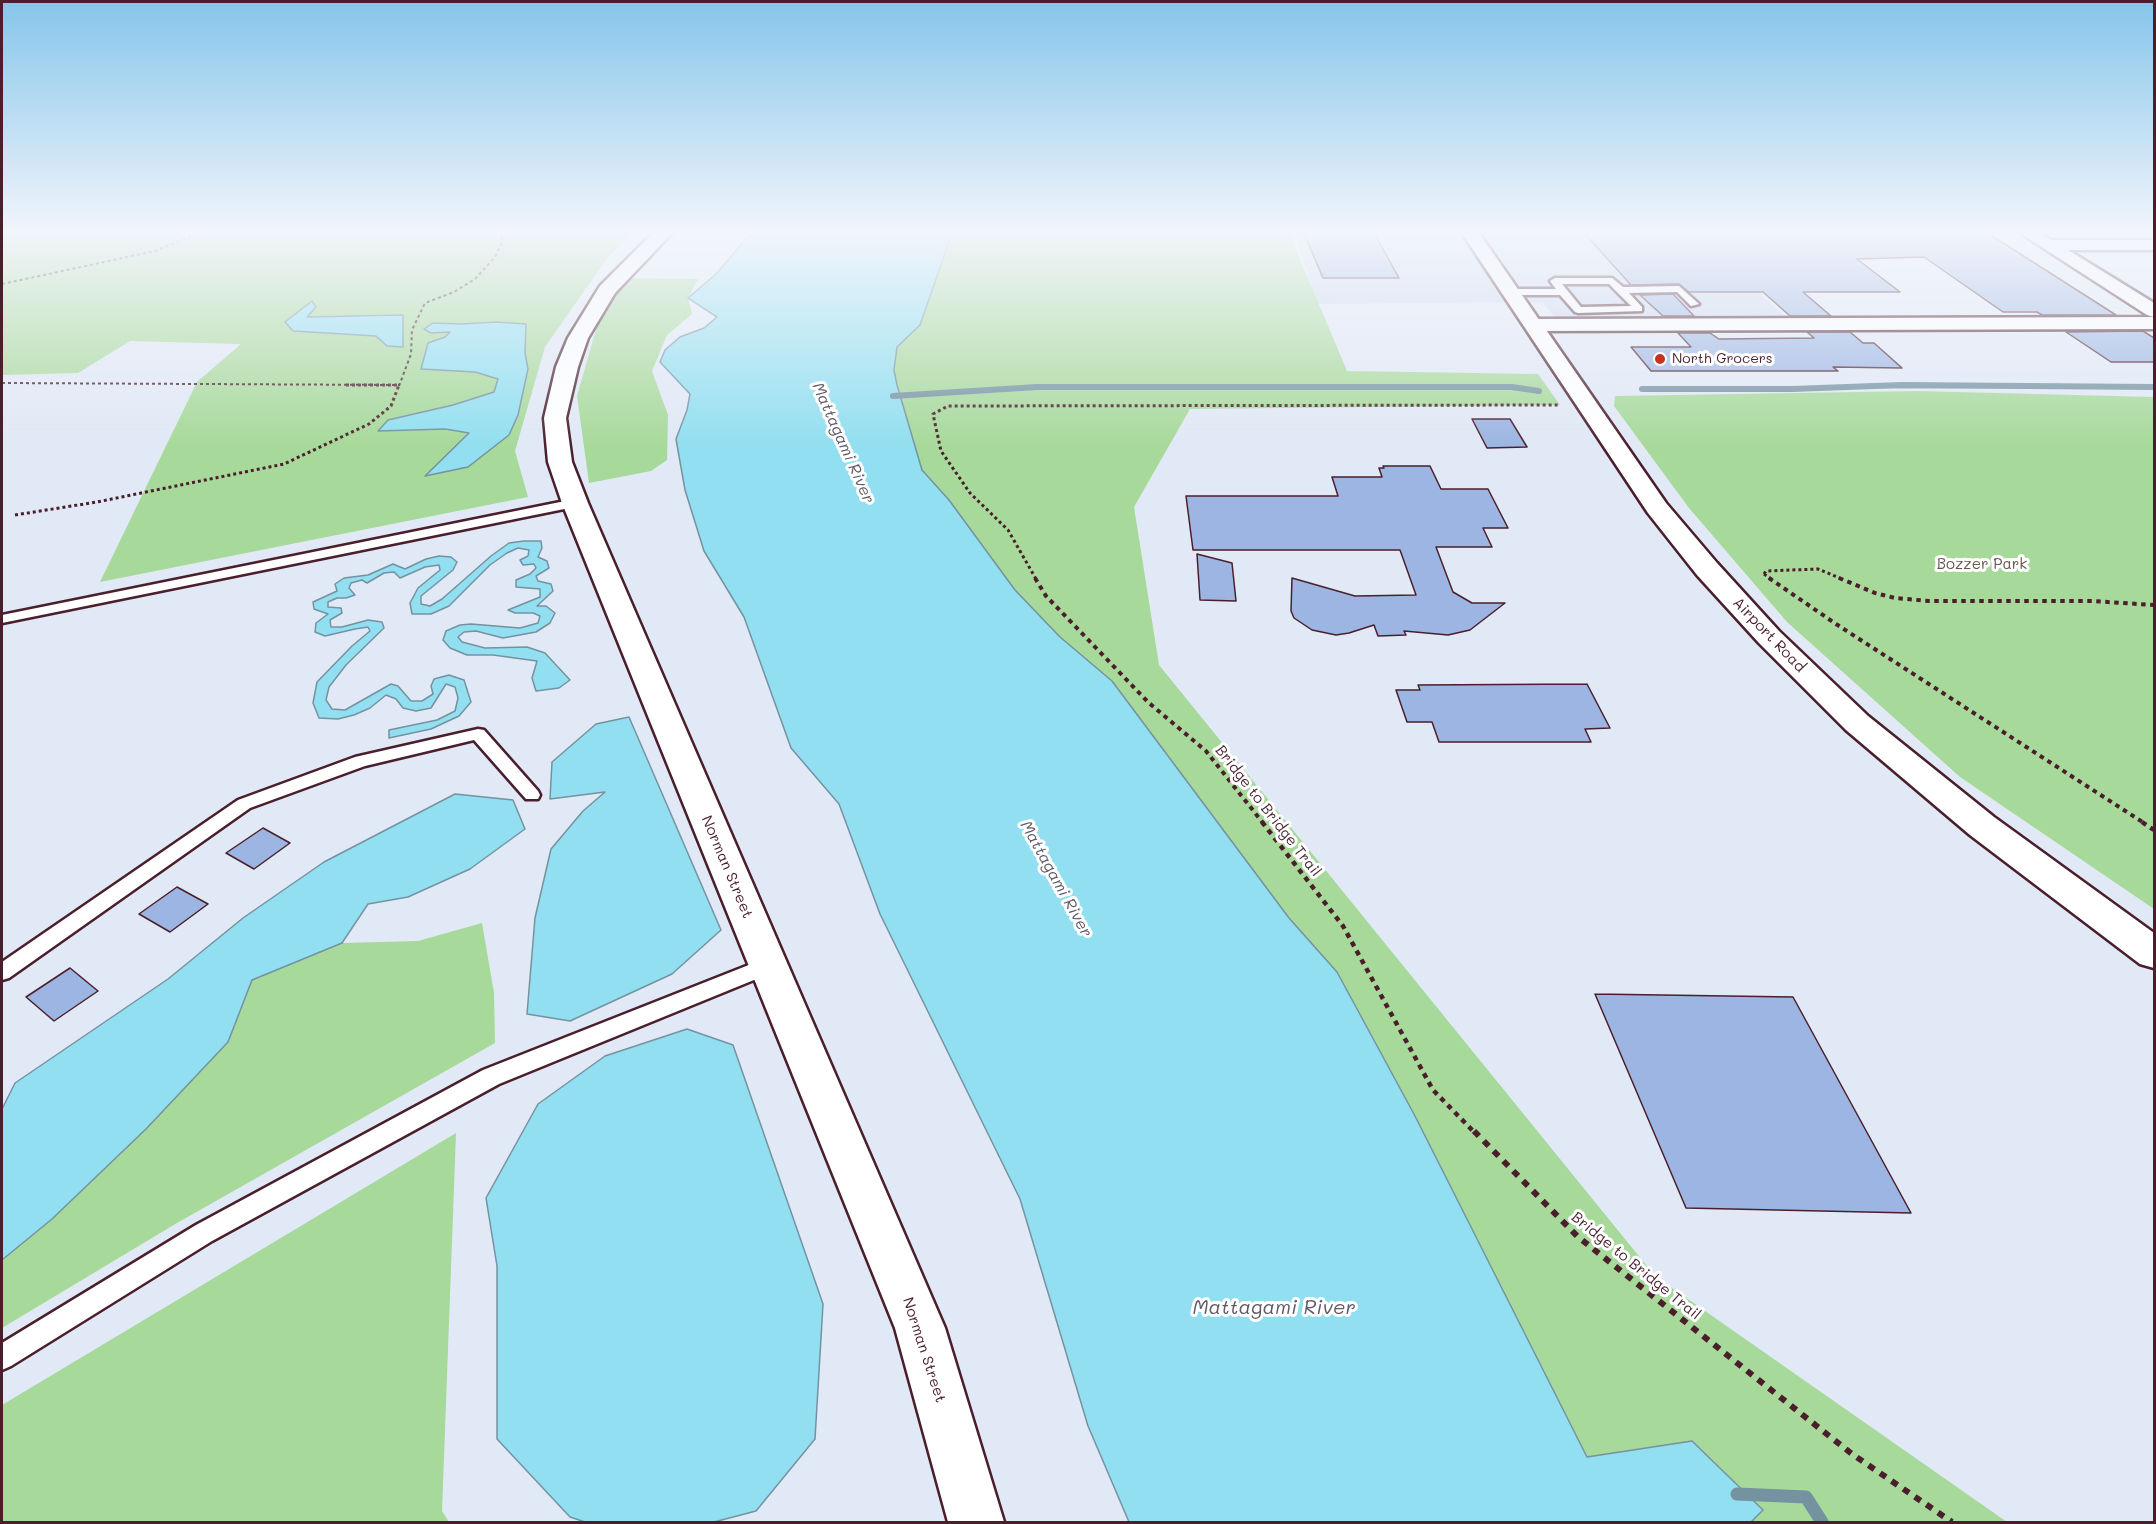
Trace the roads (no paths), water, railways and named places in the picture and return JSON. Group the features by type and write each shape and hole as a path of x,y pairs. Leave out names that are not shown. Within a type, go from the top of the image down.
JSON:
{"street":[{"name":"Norman Street","path":"598,304 578,338 567,367 555,418 560,462 575,503 920,1328 976,1522"},
{"name":"Airport Road","path":"1520,304 1657,508 1707,569 1769,637 1857,723 1982,825 2154,953"},
{"path":"1534,325 2154,323"}],"lane":[{"path":"1573,304 1578,310 1639,309 1634,304"},
{"path":"2,619 575,503"},
{"path":"2,972 244,804 361,761 478,734 532,795"},
{"path":"2,1357 204,1233 491,1077 769,965"}],"water":[{"path":"308,304 314,304 316,307 307,317 403,315 403,347 387,346 376,336 293,331 285,322"},
{"name":"Mattagami River","path":"697,304 927,304 920,325 897,347 894,370 922,470 949,500 1015,590 1060,637 1112,681 1289,918 1337,972 1415,1116 1587,1457 1692,1441 1763,1510 1751,1522 1129,1522 1088,1426 1020,1199 880,914 839,804 791,748 744,617 704,551 685,490 676,439 687,410 690,394 660,362 665,350 680,337 704,328 717,317"},
{"path":"433,323 526,324 525,353 528,369 518,415 509,435 468,467 425,476 469,433 445,429 378,431 388,420 453,405 494,392 498,379 475,372 421,369 428,343 445,337 450,332 431,333 424,329"},
{"path":"541,541 542,548 538,557 547,561 549,568 536,576 538,581 551,584 553,591 537,606 546,606 555,613 550,623 536,632 503,638 476,631 464,632 458,637 462,642 485,648 527,647 545,653 570,680 559,688 536,691 532,678 537,661 493,655 467,655 450,648 443,640 446,631 460,625 520,628 538,623 540,616 508,610 540,597 540,589 516,587 516,580 530,574 536,568 534,564 523,565 520,560 528,556 529,550 518,548 490,565 449,606 431,614 412,614 410,603 418,588 440,570 439,565 425,567 400,578 394,572 384,573 367,583 362,580 351,583 349,588 355,595 328,602 328,607 341,608 342,613 330,620 331,627 342,627 368,620 382,622 384,628 346,665 329,687 326,700 332,709 345,710 391,684 398,686 411,701 422,701 433,694 431,686 434,679 449,675 464,680 471,702 459,716 431,729 389,738 389,730 437,720 455,711 458,698 455,687 446,684 431,708 416,711 403,708 396,699 386,695 370,708 354,715 338,719 319,718 313,703 317,682 370,631 368,627 325,636 315,632 316,623 328,614 314,609 313,602 337,591 335,584 344,578 368,575 393,564 405,569 426,559 439,556 451,557 457,562 453,570 421,596 421,604 430,606 442,599 509,543"},
{"path":"629,717 721,930 672,974 570,1021 527,1014 535,918 551,849 583,811 605,792 550,799 552,762 596,724"},
{"path":"455,794 513,800 525,829 470,869 408,897 368,904 342,943 252,980 228,1042 146,1129 52,1219 2,1260 2,1109 15,1083 168,979 243,918 324,862"},
{"path":"687,1029 733,1045 823,1304 815,1439 756,1511 714,1522 585,1522 570,1517 497,1439 497,1266 486,1198 538,1104 605,1056"}],"waterway":[{"path":"1867,386 1874,386"},
{"path":"1642,389 1792,389 1874,386"},
{"path":"1874,386 2028,386"},
{"path":"1874,386 2028,386"},
{"path":"2028,386 2057,386"},
{"path":"2028,386 2154,387"},
{"path":"893,396 1037,387 1512,387 1539,391"},
{"path":"1737,1494 1806,1497 1822,1522"}],"place":[{"name":"North Grocers","path":"1660,359"}],"park label":[{"name":"Bozzer Park","path":"1982,564"}]}
